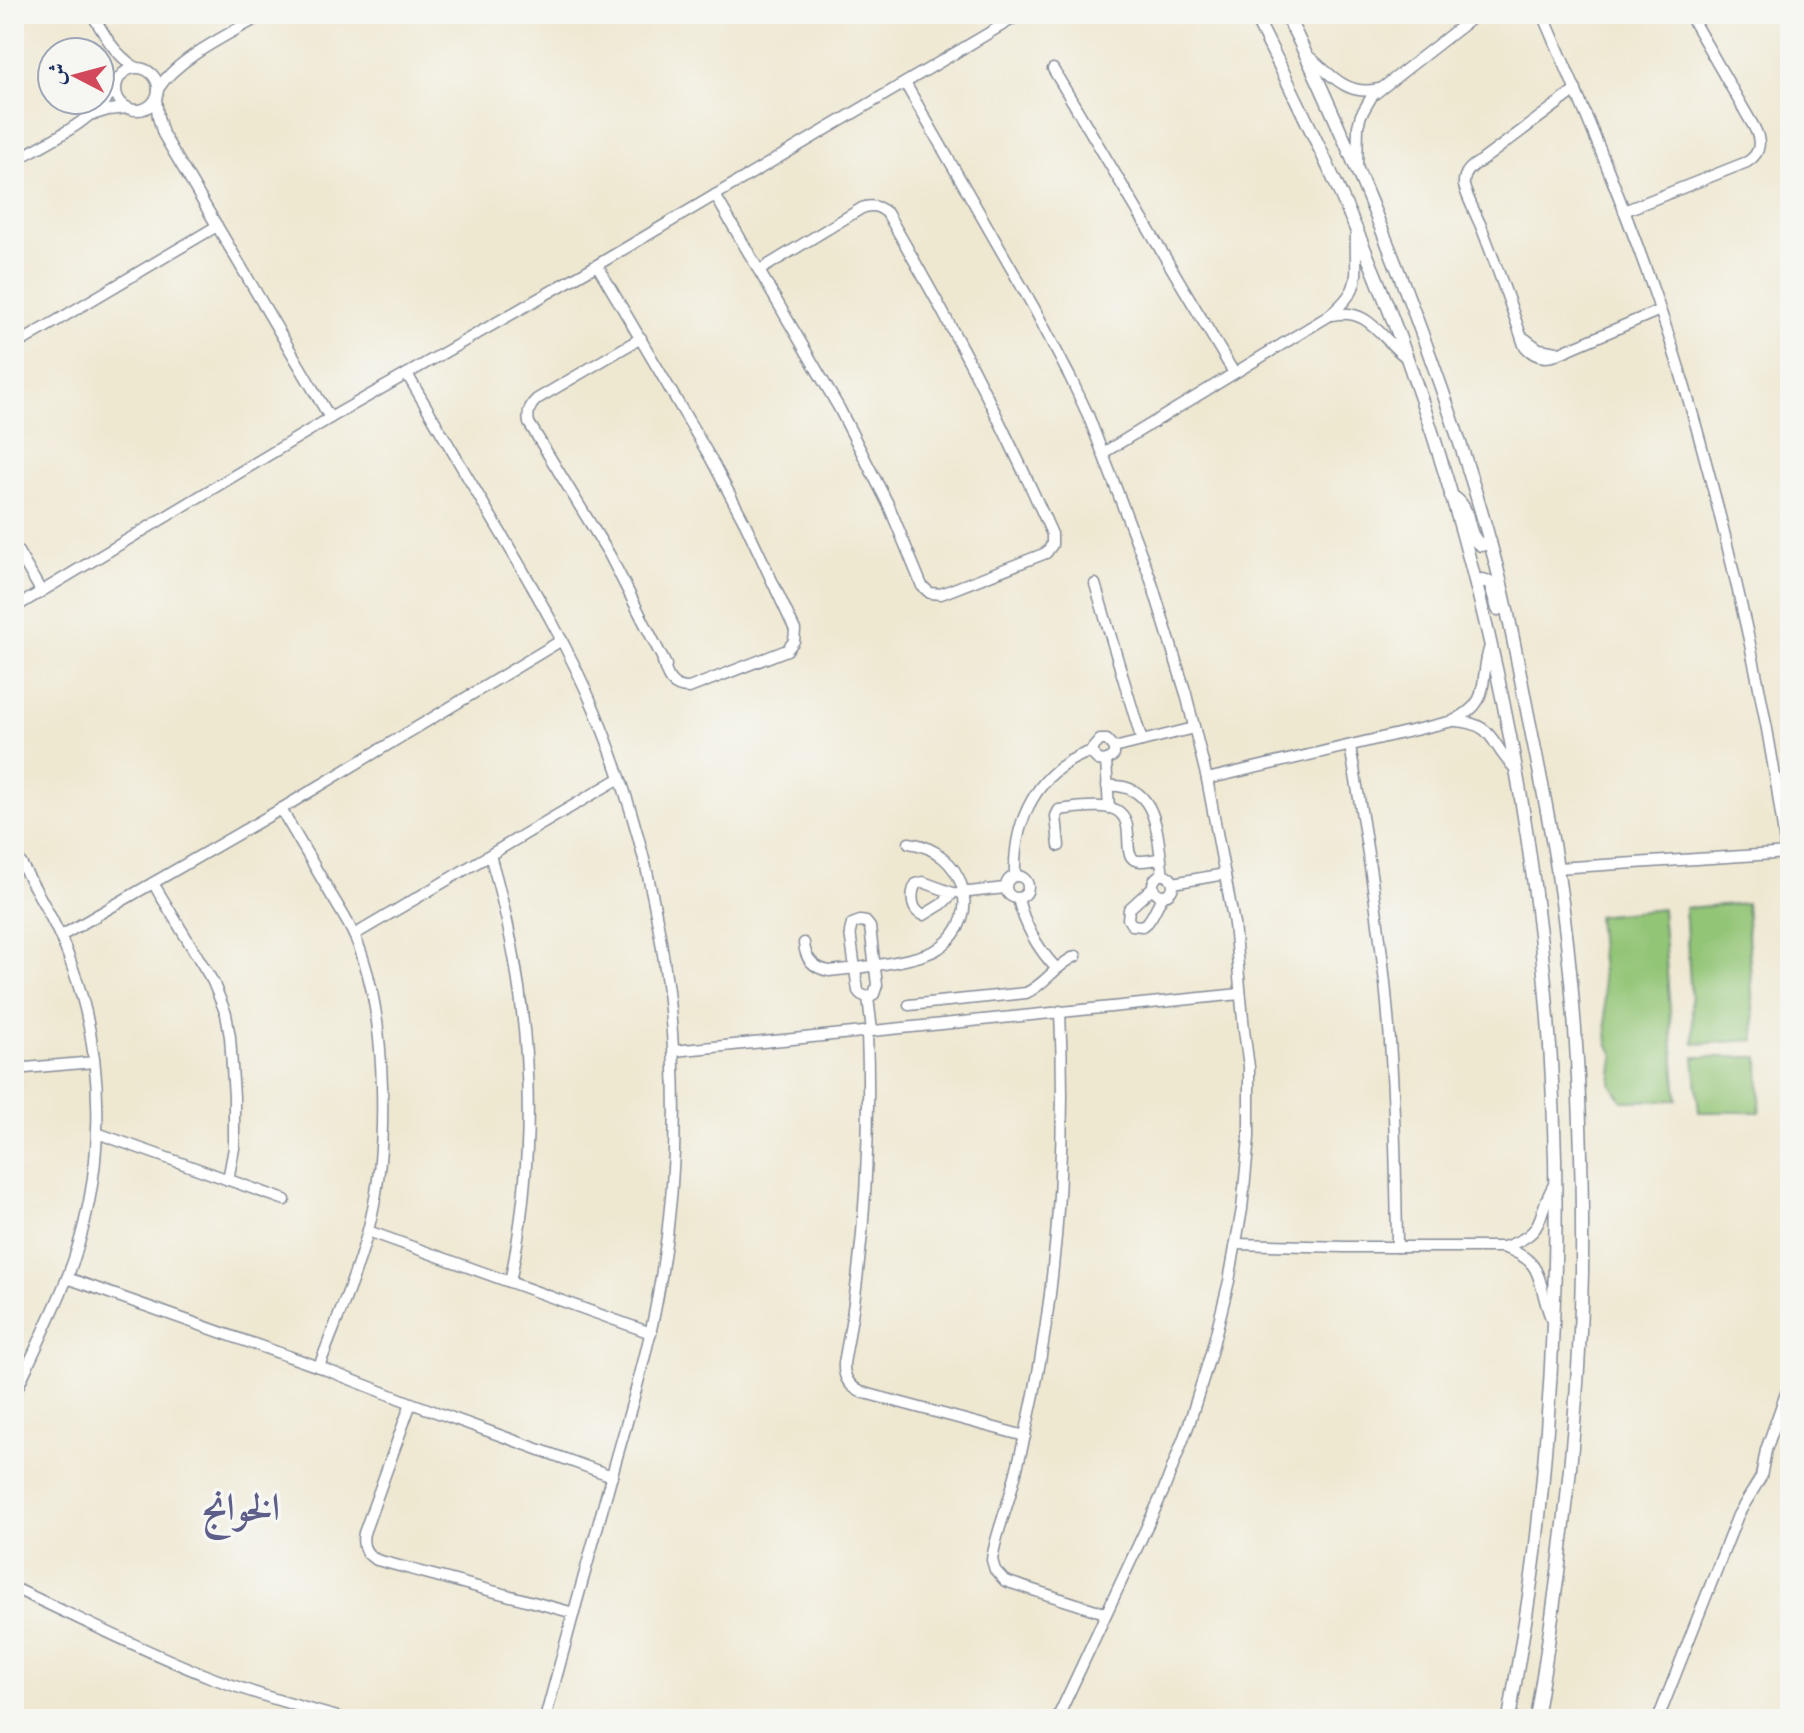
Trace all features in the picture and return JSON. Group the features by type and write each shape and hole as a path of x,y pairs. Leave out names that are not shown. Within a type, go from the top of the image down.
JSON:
{"street":[{"path":"92,14 105,36"},
{"path":"116,110 145,108 168,74 181,63 264,14"},
{"path":"14,608 330,418 597,265 1021,14"},
{"path":"1254,14 1356,231 1431,426 1490,644 1516,769 1535,894 1551,1064 1555,1183 1553,1323 1537,1540 1509,1719"},
{"path":"1286,14 1357,167 1427,346 1458,437 1490,542 1511,628 1557,868 1578,1079 1582,1276 1567,1516 1536,1719"},
{"path":"1357,167 1358,126 1372,96 1477,14"},
{"path":"1543,14 1624,211 1660,310 1702,449 1748,633 1788,853 1790,889"},
{"path":"1624,211 1752,159 1760,142 1689,14"},
{"path":"116,52 154,75 163,134"},
{"path":"1306,54 1346,87 1363,91 1380,88"},
{"path":"181,63 164,68 125,71 116,83 120,102 151,121 163,134 330,418"},
{"path":"1053,69 1234,373"},
{"path":"905,83 1034,308 1088,415 1150,577 1186,694 1207,779 1234,924 1249,1067 1246,1174 1237,1244 1211,1353 1163,1492 1057,1719"},
{"path":"1576,90 1472,166 1465,175 1464,187 1524,345 1540,357 1553,356 1660,310"},
{"path":"14,161 90,116"},
{"path":"715,195 845,418 889,506 922,586 930,593 941,594 1046,553 1052,545 1052,534 1019,459 945,315 895,228 877,213 853,214 760,270"},
{"path":"14,346 217,226"},
{"path":"1103,453 1327,317 1346,300 1355,283 1356,231"},
{"path":"597,265 641,338 730,494 787,614 788,639 780,649 769,657 705,682 680,681 663,662 620,574 529,423 528,412 533,402 641,338"},
{"path":"1327,317 1344,313 1362,316 1407,358"},
{"path":"407,374 562,640 589,698 620,778 642,849 658,920 669,995 674,1051 674,1153 665,1252 651,1333 545,1719"},
{"path":"1451,496 1464,506 1475,542 1484,546 1490,542"},
{"path":"14,545 41,591"},
{"path":"1476,586 1482,580 1490,582 1502,618 1511,628"},
{"path":"1095,584 1142,741"},
{"path":"61,936 281,809 562,640"},
{"path":"1207,779 1453,721 1470,711 1479,700 1490,644"},
{"path":"1453,721 1474,724 1487,732 1516,769"},
{"path":"1114,748 1194,728"},
{"path":"1103,739 1114,748 1114,755 1106,761 1095,758 1092,751 1094,744 1103,739"},
{"path":"1350,746 1385,984 1394,1105 1397,1247"},
{"path":"1015,876 1015,852 1020,828 1034,796 1056,770 1073,758 1092,751"},
{"path":"1106,761 1109,808"},
{"path":"354,935 620,778"},
{"path":"1107,786 1127,788 1139,794 1148,804 1154,816 1163,875"},
{"path":"1059,846 1056,816 1059,810 1109,808 1119,812 1126,822 1132,858 1137,861 1160,859"},
{"path":"281,809 354,935 363,957 372,992 381,1079 380,1151 375,1201 368,1231 319,1367"},
{"path":"804,943 808,958 819,968 829,971 927,955 942,946 959,926 964,909 958,893 958,875 948,861 926,846 909,843"},
{"path":"14,851 61,936 82,998 94,1062 97,1133 85,1218 67,1278 14,1395"},
{"path":"1557,868 1788,853"},
{"path":"490,855 514,952 527,1062 529,1117 525,1184 510,1282"},
{"path":"1173,883 1225,874"},
{"path":"1005,888 1009,879 1022,877 1028,886 1027,893 1018,899"},
{"path":"1163,895 1148,922 1142,926 1132,925 1128,919 1129,909 1153,887 1156,877 1169,877 1173,883"},
{"path":"153,883 213,982 226,1014 235,1114 234,1148 228,1180"},
{"path":"1153,887 1156,893 1163,895 1169,893 1173,883"},
{"path":"958,893 1005,888"},
{"path":"1005,888 1009,896 1018,899"},
{"path":"1018,899 1035,941 1056,968"},
{"path":"857,921 866,922 870,927 874,964 877,988 874,994 862,996 858,991 850,929 857,921"},
{"path":"909,1005 1020,994 1037,987 1056,968 1076,956"},
{"path":"674,1051 1240,994"},
{"path":"868,997 866,1199 858,1282 844,1363 845,1375 851,1386 861,1392 1025,1436"},
{"path":"1060,1011 1063,1112 1058,1226 1046,1325 1025,1436 993,1554 995,1570 1005,1581 1105,1613"},
{"path":"14,1069 94,1062"},
{"path":"97,1133 285,1200"},
{"path":"1237,1244 1502,1247 1523,1240 1536,1228 1546,1198 1555,1183"},
{"path":"368,1231 651,1333"},
{"path":"1502,1247 1522,1254 1533,1265 1553,1323"},
{"path":"67,1278 612,1476"},
{"path":"1658,1719 1738,1515 1761,1477 1770,1439 1790,1382"},
{"path":"411,1403 363,1539 365,1550 372,1558 574,1613"},
{"path":"14,1588 212,1678 345,1719"}],"green space":[{"path":"1746,903 1755,1040 1694,1044 1685,908"},
{"path":"1662,909 1677,1100 1622,1101 1611,1084 1614,1055 1608,1043 1597,916"},
{"path":"1694,1057 1759,1057 1760,1112 1699,1112"}],"district":[{"name":"الخوانج","path":"241,1509"}]}
